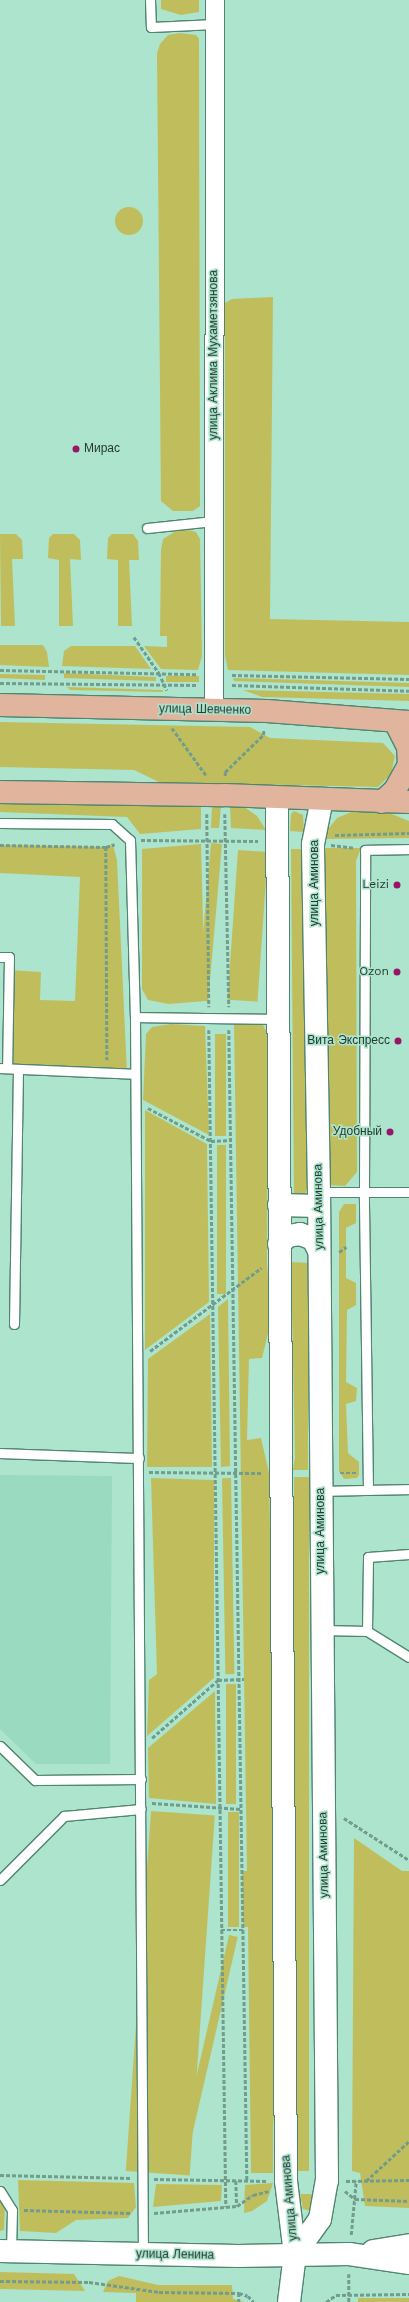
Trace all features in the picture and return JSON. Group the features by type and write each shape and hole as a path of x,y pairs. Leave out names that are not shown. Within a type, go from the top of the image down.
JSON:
{"main road":[{"name":"улица Шевченко","path":"1,705 267,711 402,722"},
{"path":"382,802 395,790 409,765 408,747 402,722"},
{"path":"1,792 409,802"}],"street":[{"name":"улица Аклима Мухаметзянова","path":"214,711 215,0"},
{"name":"улица Аминова","path":"277,798 278,1205 286,2181 295,2254 289,2302"},
{"name":"улица Аминова","path":"295,2254 320,2219 327,2181 321,1630 319,1199 313,844 322,799"},
{"path":"278,1205 319,1199"},
{"path":"279,1244 288,1236 300,1234 313,1239 319,1251"},
{"name":"улица Ленина","path":"6,2252 143,2254 349,2254 409,2245"},
{"name":"улица Ленина","path":"349,2254 409,2263"}],"lane":[{"path":"150,0 151,27 215,24"},
{"path":"147,528 214,521"},
{"path":"0,823 112,824 130,840 135,1017 141,1748 143,2254"},
{"path":"368,1490 364,1192 365,850 409,849"},
{"path":"0,957 9,957 3,1068 135,1074"},
{"path":"135,1017 277,1019"},
{"path":"14,1324 18,1069"},
{"path":"319,1199 364,1192 409,1192"},
{"path":"0,1453 139,1458"},
{"path":"320,1491 409,1489"},
{"path":"367,1631 368,1557 409,1554"},
{"path":"321,1630 367,1631 409,1658"},
{"path":"0,1746 35,1780 141,1779"},
{"path":"0,1880 64,1816 141,1806"},
{"path":"0,2191 12,2210 6,2252"}],"path":[{"path":"134,637 167,686"},
{"path":"168,723 209,779"},
{"path":"224,779 225,772 263,736 264,727"},
{"path":"207,807 206,840 217,1473 221,1930 226,2207"},
{"path":"225,812 247,2181"},
{"path":"330,835 409,833"},
{"path":"0,845 106,847 130,840 260,841"},
{"path":"328,853 329,840"},
{"path":"328,845 365,850"},
{"path":"106,847 108,1072"},
{"path":"135,1101 211,1141 231,1140"},
{"path":"138,1360 267,1264"},
{"path":"139,1472 269,1473"},
{"path":"338,1474 368,1473"},
{"path":"141,1748 218,1680 244,1679"},
{"path":"141,1806 241,1809"},
{"path":"323,1814 336,1813 409,1860"},
{"path":"221,1930 243,1930"},
{"path":"366,2181 409,2141"},
{"path":"0,2175 274,2181"},
{"path":"409,2180 342,2182 346,2194 355,2199 409,2201"},
{"path":"236,2181 237,2206"},
{"path":"12,2210 143,2213 226,2207 237,2206 253,2195 272,2190"},
{"path":"0,2280 89,2282 159,2292 239,2293 248,2296 254,2302"},
{"path":"239,2293 239,2302"},
{"path":"326,2302 336,2295 409,2294"}],"shaded area":[{"path":"161,0 199,0 199,12 181,15 161,9"},
{"path":"179,33 196,35 199,39 200,506 193,511 173,511 161,501 157,53 160,44 168,35"},
{"path":"129,207 139,211 143,221 139,231 129,235 119,231 115,221 119,211"},
{"path":"273,297 270,619 409,622 409,675 228,670 225,656 225,303 232,299"},
{"path":"181,528 196,532 200,539 202,656 198,670 161,669 144,646 167,647 167,636 160,636 161,550 163,539"},
{"path":"0,534 16,534 22,540 23,559 12,559 15,626 1,626"},
{"path":"53,534 74,534 80,540 81,560 70,559 73,626 59,626 59,560 48,558 49,538"},
{"path":"112,534 133,534 138,541 139,560 129,560 132,626 118,626 118,560 107,559 108,538"},
{"path":"0,645 43,645 47,652 49,667 0,665"},
{"path":"71,646 135,646 151,669 62,666 64,651"},
{"path":"64,673 156,677 156,681 64,678"},
{"path":"0,674 45,675 45,680 0,678"},
{"path":"166,676 199,676 199,682 166,682"},
{"path":"233,678 409,683 409,687 234,681"},
{"path":"67,687 163,690 163,692 70,690"},
{"path":"243,690 409,694 409,701 262,697"},
{"path":"0,722 250,727 270,738 383,743 395,756 391,774 378,787 159,782 134,770 0,767"},
{"path":"0,799 201,806 201,829 140,834 127,817 0,812"},
{"path":"212,805 221,806 219,828 211,828"},
{"path":"230,806 243,806 257,816 266,830 231,828"},
{"path":"356,810 382,810 409,821 409,838 324,839 325,833 337,818"},
{"path":"294,811 303,815 304,832 290,831 291,814"},
{"path":"211,843 222,844 208,1001 197,1000"},
{"path":"201,844 205,1001 169,1004 148,1000 142,989 142,849"},
{"path":"0,845 106,847 113,845 117,860 127,1073 7,1068 9,970 41,972 40,1000 75,1001 80,877 0,873"},
{"path":"322,848 361,848 356,861 357,1172 345,1186 327,1185"},
{"path":"291,849 304,849 307,1190 304,1196 294,1195"},
{"path":"238,850 268,852 257,1002 228,1000"},
{"path":"171,1024 205,1026 209,1135 143,1100 146,1034 152,1027"},
{"path":"234,1024 263,1025 268,1035 267,1264 272,1317 262,1358 249,1359 247,1440 261,1438 269,1473 279,2068 273,2125 273,2173 251,2173 248,1927 243,1927 242,1871 247,1871"},
{"path":"215,1034 226,1034 226,1136 215,1136"},
{"path":"145,1110 207,1144 209,1302 145,1350"},
{"path":"217,1145 226,1145 226,1294 217,1294"},
{"path":"344,1204 356,1204 356,1223 346,1228 346,1278 356,1283 356,1305 347,1310 346,1382 357,1388 356,1401 346,1404 348,1453 359,1462 359,1475 357,1478 344,1479 339,1471 339,1212"},
{"path":"291,1262 308,1263 308,1470 293,1470 295,1457"},
{"path":"228,1299 230,1466 221,1467 218,1307"},
{"path":"210,1314 212,1467 147,1467 148,1359"},
{"path":"0,1475 112,1476 110,1764 36,1764 0,1729"},
{"path":"294,1477 309,1477 309,2171 294,2171"},
{"path":"151,1478 214,1480 214,1678 147,1736 149,1680 157,1674"},
{"path":"222,1478 231,1478 234,1674 225,1674"},
{"path":"226,1684 236,1684 236,1804 226,1804"},
{"path":"215,1691 216,1804 149,1798 148,1748"},
{"path":"151,1811 215,1815 190,2176 126,2171"},
{"path":"228,1812 239,1812 239,1927 228,1927"},
{"path":"354,1838 402,1871 409,1871 409,2208 365,2206 360,2173 352,2171"},
{"path":"229,1935 238,1937 186,2159 178,2157"},
{"path":"18,2180 134,2183 136,2207 128,2218 76,2220 56,2233 20,2231"},
{"path":"273,2183 267,2201 252,2211 244,2213 245,2185"},
{"path":"156,2184 222,2185 221,2201 153,2207"},
{"path":"300,2194 314,2194 311,2211 303,2209"},
{"path":"0,2196 5,2204 4,2230 0,2231"},
{"path":"0,2272 74,2274 85,2291 0,2289"},
{"path":"119,2276 158,2285 232,2285 233,2299 245,2302 136,2302 136,2293 103,2292 108,2281"},
{"path":"358,2298 409,2298 409,2302 358,2302"}],"place":[{"name":"Мирас","path":"76,449"},
{"name":"Leizi","path":"397,885"},
{"name":"Ozon","path":"397,972"},
{"name":"Вита Экспресс","path":"398,1041"},
{"name":"Удобный","path":"390,1132"}]}
